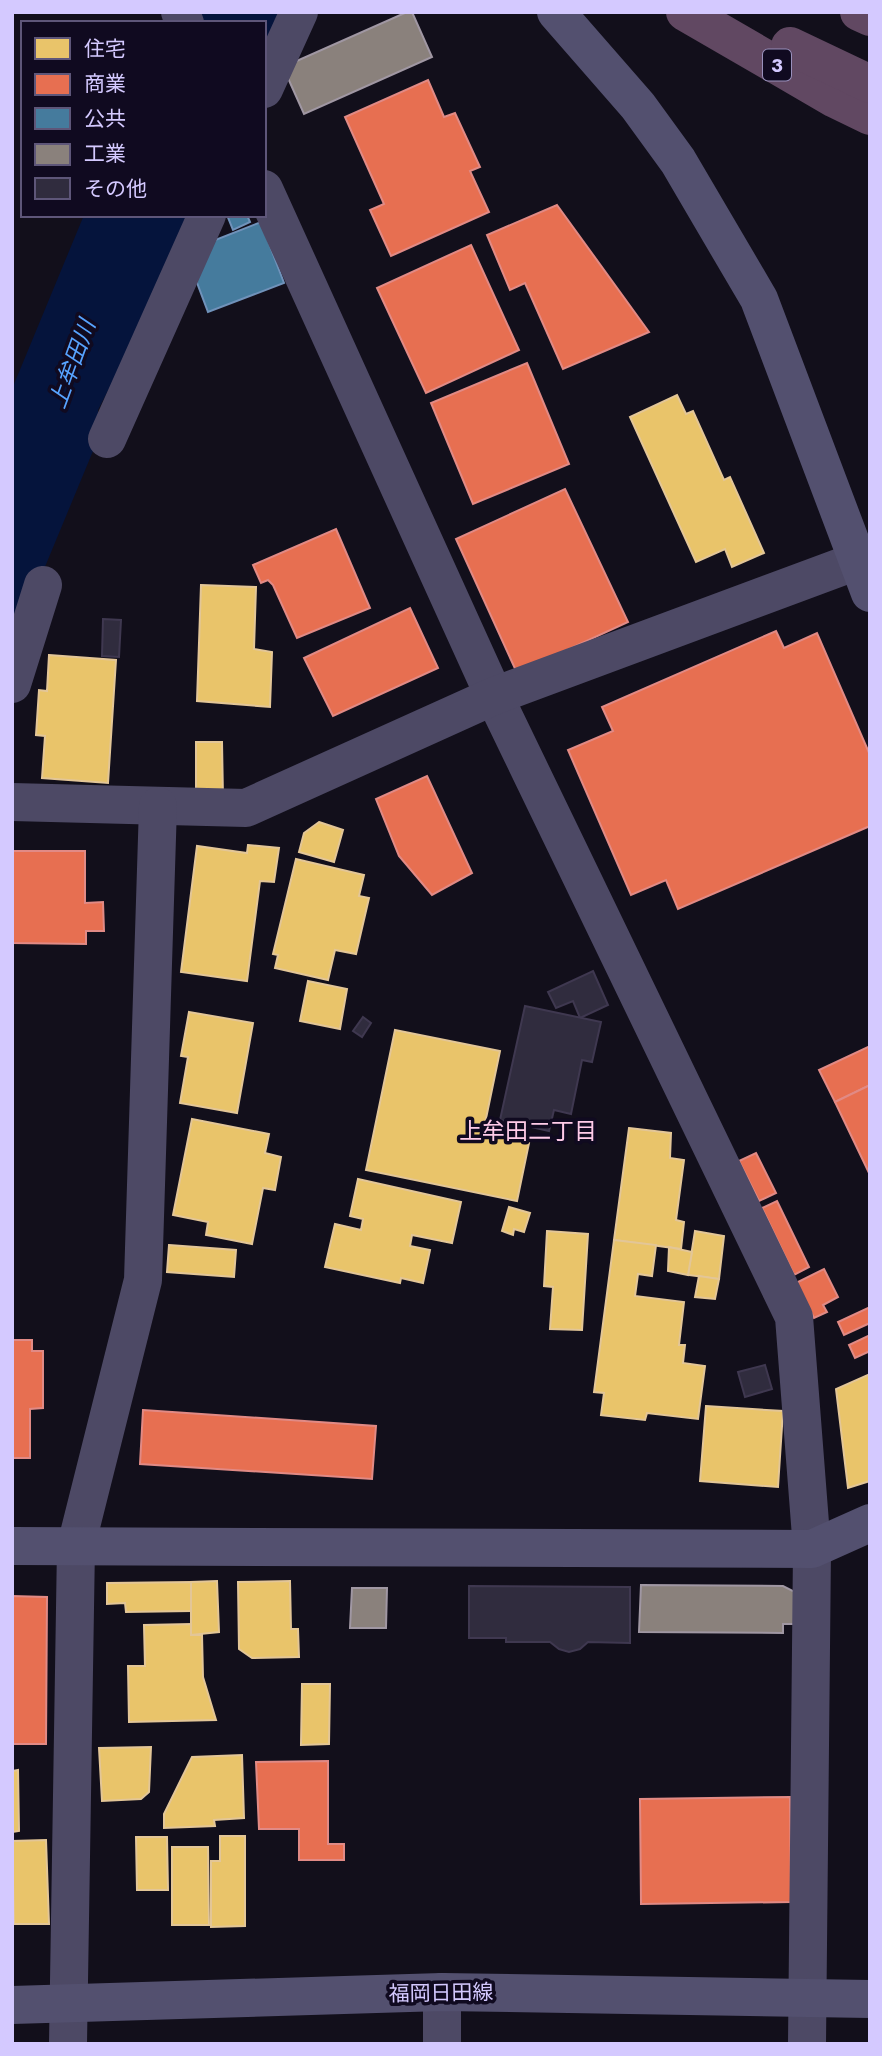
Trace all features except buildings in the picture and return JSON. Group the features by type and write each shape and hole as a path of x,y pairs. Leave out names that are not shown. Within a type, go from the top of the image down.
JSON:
{"highway":[{"name":"3","path":"685,12 835,99 870,116"},
{"path":"729,12 809,56 870,84"},
{"path":"859,12 870,17"}],"street":[{"path":"266,85 299,12"},
{"path":"12,802 246,808 494,696 864,577 759,299 678,161 638,106 556,12"},
{"path":"266,193 494,696 794,1317 811,1549 807,2044"},
{"path":"107,439 206,217"},
{"path":"12,684 43,585"},
{"path":"68,2044 76,1546 143,1280 158,806"},
{"path":"12,1546 811,1549 870,1523"},
{"path":"442,2044 443,1992"},
{"name":"福岡日田線","path":"12,2005 443,1992 870,1999"}],"water":[{"path":"168,12 282,12 266,48 266,21 166,21"},
{"name":"上牟田川","path":"83,217 197,217 98,410 98,439 12,652 12,389"}],"district":[{"name":"上牟田二丁目","path":"528,1131"}]}
